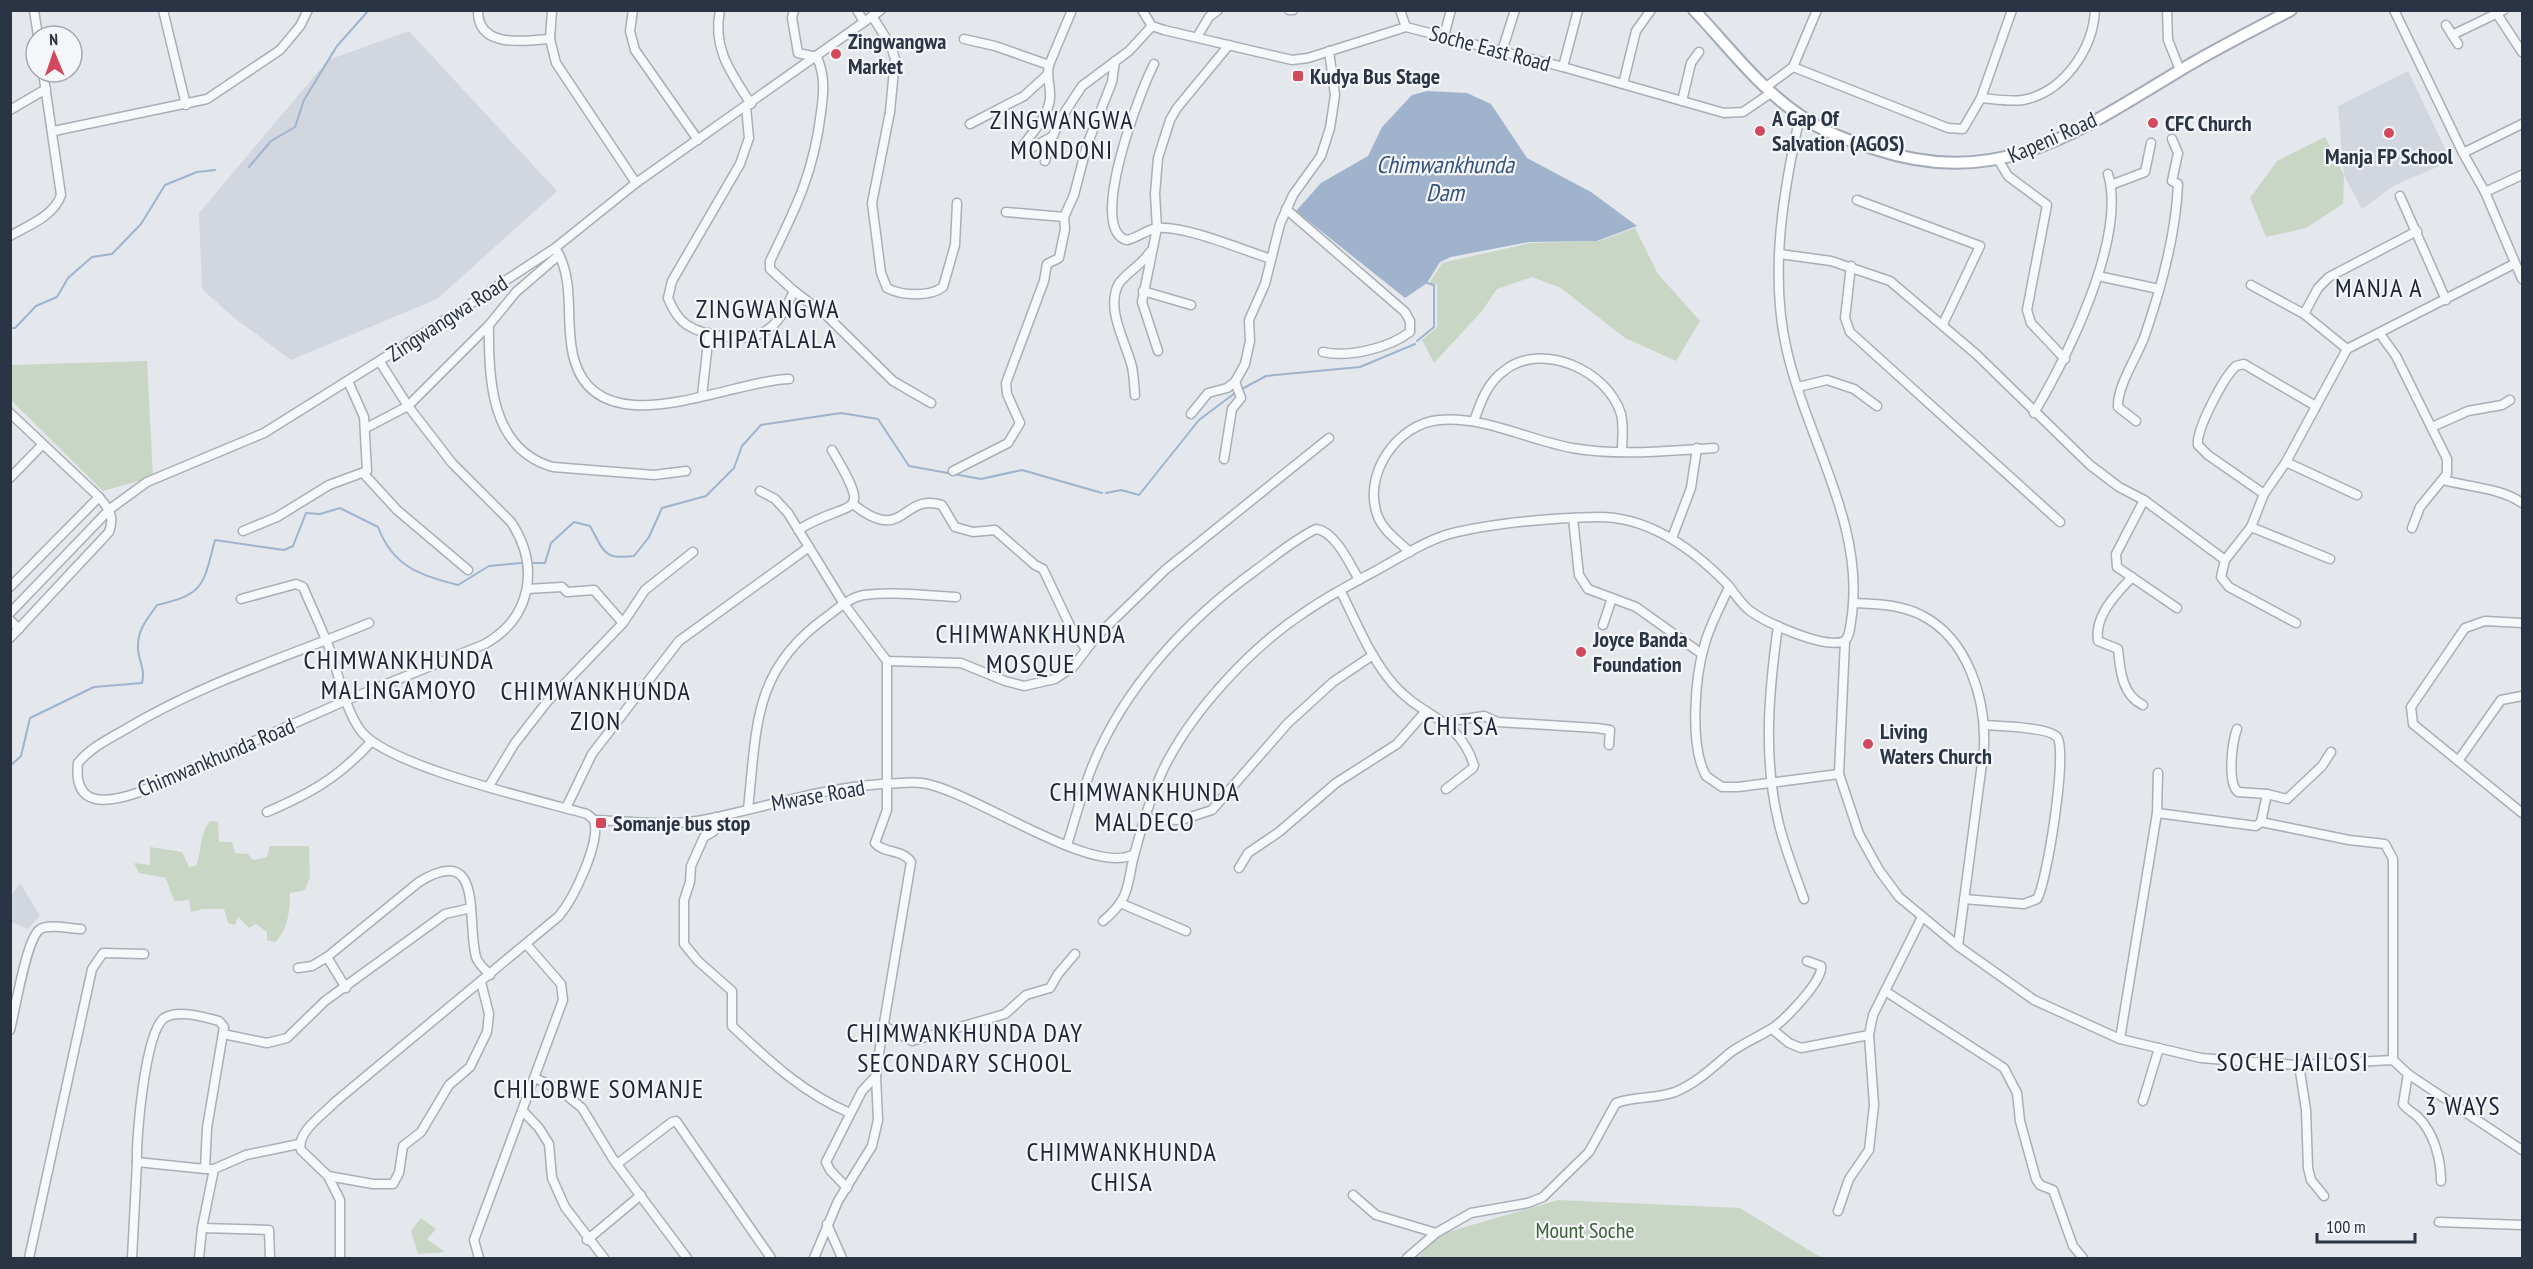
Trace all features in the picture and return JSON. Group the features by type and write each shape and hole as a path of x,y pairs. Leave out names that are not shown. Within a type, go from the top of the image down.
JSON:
{"main road":[{"name":"Kapeni Road","path":"1694,10 1769,90 1800,116 1835,135 1900,156 1956,165 1999,160 2035,150 2081,127 2291,10"}],"street":[{"path":"163,10 186,105"},
{"path":"54,131 207,99 280,50 300,26 308,10"},
{"path":"478,10 481,26 493,37 521,41 550,39"},
{"path":"552,10 550,39 560,72 636,183"},
{"path":"633,10 630,31 635,51 698,140"},
{"path":"720,10 717,34 723,58 748,105 749,138 737,171 668,289 672,308 681,320 694,328 709,333 743,337 763,333 780,318 794,291"},
{"path":"794,10 792,18 798,53 818,57 825,79 814,158 804,190 770,265 773,274 827,315 893,381 931,403"},
{"path":"857,10 864,22"},
{"name":"Zingwangwa Road","path":"10,613 110,509 156,477 264,433 557,251 636,183 818,57 881,10"},
{"path":"1061,118 1050,97 1046,76 1048,65 1072,10"},
{"path":"1046,161 1052,137 1061,118 1082,86 1128,51 1152,26 1143,10"},
{"path":"1197,37 1209,17 1218,10"},
{"path":"1288,10 1293,10"},
{"path":"1400,10 1406,27"},
{"path":"1444,36 1451,10"},
{"path":"1502,51 1515,10"},
{"path":"1563,67 1578,10"},
{"path":"1623,84 1636,31 1651,10"},
{"path":"1817,10 1793,67 1957,130 1966,126 1981,98 2012,10"},
{"path":"1981,98 2025,99 2061,78 2073,68 2089,43 2095,10"},
{"path":"2167,10 2168,40 2180,70"},
{"path":"2394,10 2463,153 2486,192 2514,264 2523,279"},
{"path":"2452,34 2501,12 2523,52"},
{"path":"872,16 891,46 895,59 890,112 872,203 880,273 887,288 910,294 934,291 943,286 955,245 957,203"},
{"path":"2446,25 2458,44"},
{"name":"Soche East Road","path":"1152,26 1293,60 1406,27 1734,114 1751,108 1793,67"},
{"path":"963,39 995,46 1048,65"},
{"path":"1158,351 1144,314 1143,291 1157,228 1156,171 1170,120 1185,97 1228,45"},
{"path":"1191,414 1208,393 1227,388 1235,382 1248,354 1250,320 1265,284 1286,209 1316,164 1330,128 1335,95 1329,51"},
{"path":"1682,101 1691,63 1700,52"},
{"path":"1029,60 1046,76"},
{"path":"953,471 1008,443 1020,423 1007,394 1006,383 1044,281 1047,264 1059,258 1065,230 1064,218 1074,195 1087,145 1112,82 1115,61"},
{"path":"1154,64 1142,87 1120,152 1113,228 1119,238 1127,240 1157,228 1206,238 1271,259"},
{"path":"970,124 1017,100 1046,76"},
{"path":"10,236 49,213 59,203 62,185 45,84"},
{"path":"10,110 46,90"},
{"path":"1050,97 1047,111 1023,147 1033,148 1052,137"},
{"path":"1800,116 1781,226 1779,312 1787,353 1830,475 1853,566 1850,633 1845,641 1839,774 1859,834 1879,870 1899,897 1922,917 1958,946 2034,1000 2120,1039 2201,1058 2299,1065 2393,1060 2408,1074 2523,1150"},
{"path":"2463,153 2523,124"},
{"path":"2136,421 2118,407 2118,396 2143,339 2171,240 2178,184 2172,181 2178,153 2172,139"},
{"path":"2111,185 2145,172 2151,143"},
{"path":"1999,160 2008,176 2047,205 2027,310 2031,323 2065,359"},
{"path":"2034,413 2065,359 2097,276 2109,224 2111,185 2108,174"},
{"path":"2486,192 2523,175"},
{"path":"2400,196 2446,300"},
{"path":"1857,200 1980,246 1943,324"},
{"path":"1286,209 1405,312 1410,321 1410,332 1395,341 1335,355 1323,352"},
{"path":"1006,212 1064,218"},
{"path":"2304,314 2318,288 2330,277 2417,231"},
{"path":"1136,395 1132,368 1116,318 1115,300 1118,285 1142,266 1152,249"},
{"path":"366,428 408,406 489,325 516,292 557,251 567,275 574,358 588,384 606,398 626,405 656,404 702,396 772,379 789,379"},
{"path":"1780,254 1851,266 1890,281 1943,324 2090,465 2112,483 2144,500 2225,560"},
{"path":"2296,623 2229,587 2221,577 2225,560 2251,527 2264,494 2286,462 2314,405 2347,349 2514,264"},
{"path":"1851,266 1845,318 1850,333 2060,522"},
{"path":"2097,276 2159,289"},
{"path":"2251,285 2304,314 2347,349"},
{"path":"1143,291 1191,305"},
{"path":"489,325 488,362 493,400 501,420 524,453 539,463 586,471 654,475 686,471"},
{"path":"702,396 709,333"},
{"path":"2380,334 2396,356 2447,459 2447,474 2420,507 2412,528"},
{"path":"1474,421 1485,393 1505,370 1531,359 1548,360 1590,373 1608,387 1622,416 1622,451"},
{"name":"Chimwankhunda Road","path":"369,623 229,677 151,714 84,756 78,763 79,780 86,794 94,800 115,800 501,635 518,616 526,589 527,561 519,534 511,522 452,463 408,406 380,362"},
{"path":"2264,494 2201,450 2197,441 2201,426 2233,368 2244,364 2314,405"},
{"path":"1798,387 1827,380 1854,389 1877,406"},
{"path":"243,531 277,517 329,485 364,474 369,465 366,428 362,409 348,381"},
{"path":"1224,459 1232,409 1241,398 1235,382"},
{"path":"2432,427 2468,411 2502,405 2510,400"},
{"path":"10,413 99,497 110,509 112,518 109,532 10,638"},
{"path":"1410,552 1377,516 1373,493 1381,462 1390,450 1419,427 1435,421 1474,421 1574,449 1622,451 1714,448"},
{"path":"887,661 961,663 1005,681 1024,686 1055,679 1073,667 1108,624 1198,542 1329,438"},
{"path":"10,478 42,445"},
{"path":"1672,538 1691,488 1697,448"},
{"path":"798,530 813,520 846,510 853,504 856,494 853,486 832,450"},
{"path":"2286,462 2357,495"},
{"path":"364,474 397,510 468,570"},
{"path":"2443,480 2496,492 2523,503"},
{"path":"760,491 780,504 844,604 887,661 886,819 875,841 875,846 899,852 911,862 876,1076 878,1110 872,1146 827,1224 814,1258"},
{"path":"10,586 99,497"},
{"path":"2144,500 2116,554 2117,567 2177,608"},
{"path":"853,504 873,519 883,522 924,503 936,503 942,505 955,527 973,532 995,530 1035,565 1043,569 1072,630 1086,649"},
{"path":"1103,921 1120,903 1131,879 1134,854 1163,770 1218,691 1275,633 1306,610 1410,552 1457,532 1573,518 1610,518 1642,526 1672,538 1706,563 1748,609 1778,626 1835,644 1845,641"},
{"path":"1573,518 1579,575 1588,589 1648,614 1702,654"},
{"path":"2251,527 2331,559"},
{"path":"1067,845 1091,768 1109,731 1167,648 1203,613 1242,580 1316,529 1327,533 1345,556 1359,580"},
{"path":"566,808 592,754 679,640 809,547"},
{"path":"489,786 514,743 536,716 623,623 645,590 693,552"},
{"path":"2132,577 2105,611 2096,632 2098,641 2118,649 2125,687 2134,701 2142,705"},
{"name":"Mwase Road","path":"241,599 300,584 326,641 360,730 371,742 404,760 586,814 594,820 671,822 716,817 842,788 921,783 948,789 1067,845 1105,857 1121,858 1134,854"},
{"path":"526,589 562,587 567,592 594,590 623,623"},
{"path":"1729,587 1711,625 1702,654 1696,718 1702,770 1709,780 1722,787 1772,784 1839,774"},
{"path":"1341,592 1373,655 1395,687 1426,711 1445,722 1467,748 1474,765 1446,789"},
{"path":"748,809 757,724 767,686 781,660 792,647 844,604 863,595 956,597"},
{"path":"1603,625 1612,598"},
{"path":"1853,603 1889,605 1920,614 1951,637 1974,679 1985,725 1958,946"},
{"path":"10,620 19,629"},
{"path":"2523,623 2485,621 2465,628 2411,707 2413,724 2523,813"},
{"path":"1778,626 1769,699 1772,784 1778,819 1804,899"},
{"path":"1146,819 1180,820 1212,810 1288,723 1333,682 1373,655"},
{"path":"2458,761 2501,700 2523,696"},
{"path":"1239,868 1248,853 1279,832 1336,783 1397,744 1426,711"},
{"path":"1445,722 1485,716 1498,722 1596,728 1610,730 1609,745"},
{"path":"1964,899 2024,904 2037,899 2048,863 2061,770 2060,744 2057,737 2047,731 1985,725"},
{"path":"2237,729 2232,757 2234,789 2238,792 2267,794 2287,799 2331,752"},
{"path":"267,812 334,779 371,742"},
{"path":"2120,1039 2157,813 2158,773"},
{"path":"2261,822 2267,794"},
{"path":"2157,813 2256,825 2261,822 2349,840 2385,844 2389,848 2393,859 2393,1060"},
{"path":"716,817 714,831 704,837 691,866 690,882 684,900 684,944 698,961 732,991 732,1026 801,1087 850,1113"},
{"path":"299,1144 303,1135 335,1102 560,916 571,898 595,838 594,820"},
{"path":"298,968 312,966 327,957 433,873 453,871 461,876 471,893 476,956 490,975"},
{"path":"1120,903 1186,930"},
{"path":"223,1034 276,1043 296,1031 325,1000 346,988 445,914 471,908"},
{"path":"1838,1211 1849,1179 1869,1150 1874,1105 1869,1035 1873,1015 1922,917"},
{"path":"10,1030 27,957 37,933 46,927 81,929"},
{"path":"477,1258 474,1240 552,1035 563,992 561,984 527,945"},
{"path":"29,1258 92,969 103,954 144,954"},
{"path":"884,1026 912,1041 1005,1014 1026,995 1050,988 1055,978 1075,954"},
{"path":"327,957 346,988"},
{"path":"1407,1258 1436,1233 1471,1213 1528,1203 1543,1197 1589,1152 1616,1103 1654,1098 1679,1090 1716,1067 1752,1038 1772,1029 1803,999 1821,975 1821,966 1807,961"},
{"path":"328,1176 373,1184 393,1184 399,1173 403,1146 421,1132 449,1085 470,1067 487,1032 489,1014 481,982"},
{"path":"1886,991 2004,1068 2017,1093 2020,1121 2036,1179 2040,1185 2053,1190 2073,1246 2083,1258"},
{"path":"132,1258 138,1118 148,1065 160,1024 170,1016 200,1016 219,1021 224,1027 207,1128 205,1169"},
{"path":"1772,1029 1789,1043 1801,1048 1869,1035"},
{"path":"2143,1101 2159,1048"},
{"path":"2299,1065 2306,1110 2308,1168 2311,1180 2324,1196"},
{"path":"2408,1074 2403,1104 2419,1118 2434,1143 2440,1161 2441,1181"},
{"path":"847,1188 826,1164 850,1113 867,1084 876,1076"},
{"path":"535,1078 560,1090 577,1103 617,1164 687,1258"},
{"path":"523,1111 549,1144 552,1178 557,1190 587,1240 604,1258"},
{"path":"617,1164 676,1121 771,1258"},
{"path":"137,1162 214,1169 246,1155 299,1144"},
{"path":"299,1144 305,1155 328,1176 340,1200 342,1212 340,1258"},
{"path":"199,1258 202,1228 214,1169"},
{"path":"587,1240 641,1195"},
{"path":"1353,1195 1376,1215 1436,1233"},
{"path":"2439,1222 2523,1225"},
{"path":"827,1224 842,1258"},
{"path":"202,1228 270,1230 270,1258"}],"shaded area":[{"path":"409,31 557,191 437,299 291,360 232,316 202,289 199,213 328,60"},
{"name":"Manja FP School","path":"2408,71 2451,161 2395,185 2362,209 2344,175 2338,106"},
{"path":"20,883 40,916 28,929 11,922 11,896"}],"green space":[{"path":"2325,137 2344,175 2343,204 2306,228 2266,237 2250,198 2277,161"},
{"path":"1635,228 1658,274 1700,321 1676,361 1625,338 1561,288 1532,277 1497,289 1482,311 1434,363 1422,340 1437,327 1437,284 1429,284 1442,263 1530,243 1599,241"},
{"path":"147,361 153,477 103,491 11,400 10,365"},
{"path":"210,821 218,822 219,842 232,842 235,853 248,854 253,860 267,857 270,846 309,846 310,877 305,890 290,893 289,913 283,932 275,942 267,940 267,932 256,924 249,928 238,917 235,925 228,923 224,909 203,909 191,912 189,900 174,901 166,878 139,873 134,863 150,865 150,847 182,852 189,867 196,866 202,838"},
{"name":"Mount Soche","path":"1558,1200 1740,1208 1822,1258 1417,1258 1441,1234"},
{"path":"421,1218 436,1229 427,1239 445,1252 418,1254 411,1231"}],"water":[{"name":"Chimwankhunda Dam","path":"1427,91 1467,93 1491,104 1527,158 1591,192 1637,226 1597,241 1529,242 1451,257 1440,262 1427,283 1405,298 1296,211 1321,183 1368,156 1382,127 1412,95"}],"waterway":[{"path":"249,167 271,141 295,127 304,100 337,46 369,10"},
{"path":"10,328 15,328 36,306 57,297 68,278 92,257 112,254 141,224 165,185 197,172 215,170"},
{"path":"1417,341 1434,327 1434,285 1427,283"},
{"path":"1240,390 1266,376 1360,367 1415,344"},
{"path":"1106,493 1121,490 1139,495 1199,420 1235,393"},
{"path":"531,563 545,563 551,543 574,522 590,526 602,548 610,555 634,556 649,537 662,508 706,496 734,468 742,446 761,425 841,413 878,419 909,466 981,479 1022,470 1102,493"},
{"path":"10,766 21,756 30,718 94,687 142,683 143,673 138,639 147,619 157,605 185,597 200,585 208,568 215,540 284,550 293,546 306,513 320,514 340,508 378,527 391,552 409,567 444,581 458,585 489,566 521,563"}],"place":[{"name":"Zingwangwa Market","path":"836,54"},
{"name":"Kudya Bus Stage","path":"1298,76"},
{"name":"CFC Church","path":"2153,123"},
{"name":"A Gap Of Salvation (AGOS)","path":"1760,131"},
{"name":"Manja FP School","path":"2389,133"},
{"name":"Joyce Banda Foundation","path":"1581,652"},
{"name":"Living Waters Church","path":"1868,744"},
{"name":"Somanje bus stop","path":"601,823"}],"district":[{"name":"ZINGWANGWA MONDONI","path":"1062,134"},
{"name":"MANJA A","path":"2379,287"},
{"name":"ZINGWANGWA CHIPATALALA","path":"768,323"},
{"name":"CHIMWANKHUNDA MOSQUE","path":"1031,648"},
{"name":"CHIMWANKHUNDA MALINGAMOYO","path":"399,674"},
{"name":"CHIMWANKHUNDA ZION","path":"596,705"},
{"name":"CHITSA","path":"1461,725"},
{"name":"CHIMWANKHUNDA MALDECO","path":"1145,806"},
{"name":"CHIMWANKHUNDA DAY SECONDARY SCHOOL","path":"965,1047"},
{"name":"SOCHE JAILOSI","path":"2293,1061"},
{"name":"CHILOBWE SOMANJE","path":"599,1088"},
{"name":"3 WAYS","path":"2463,1105"},
{"name":"CHIMWANKHUNDA CHISA","path":"1122,1166"}]}
